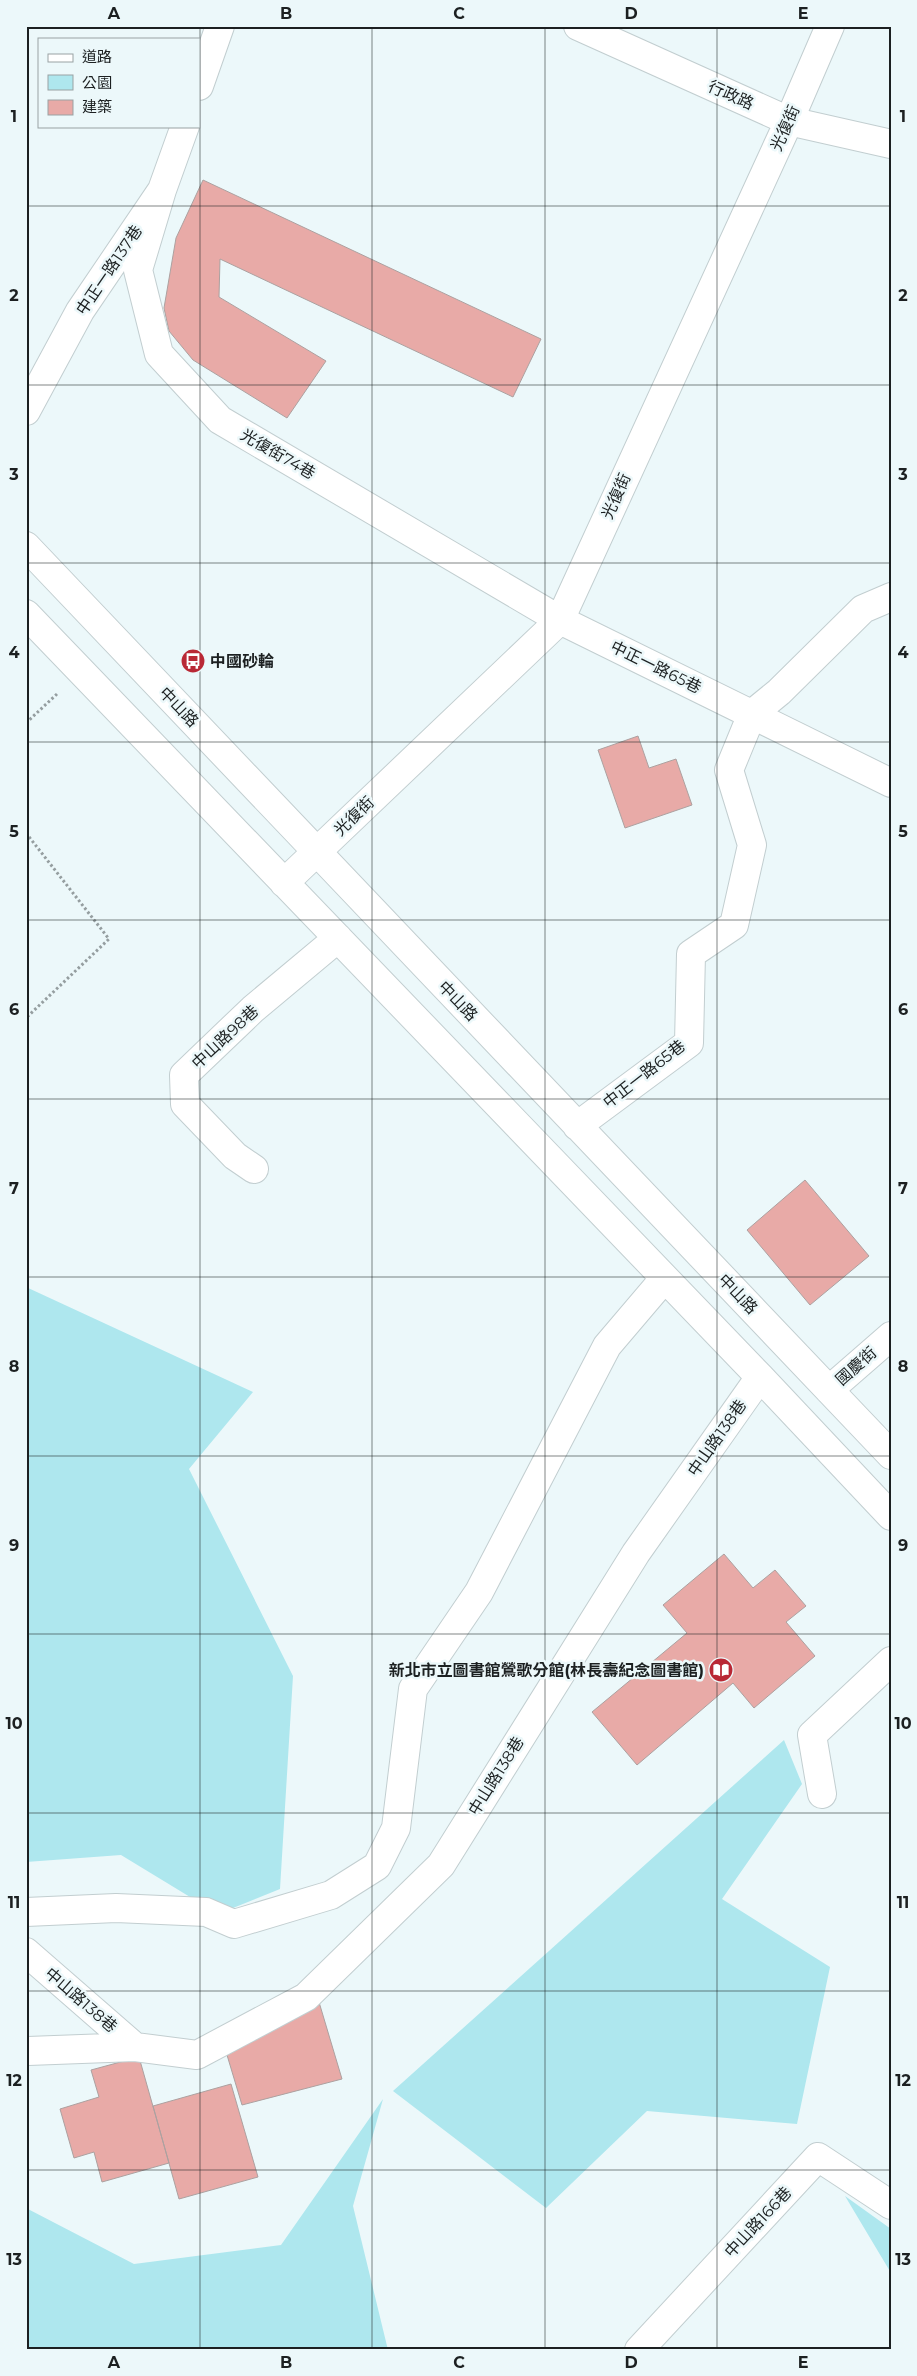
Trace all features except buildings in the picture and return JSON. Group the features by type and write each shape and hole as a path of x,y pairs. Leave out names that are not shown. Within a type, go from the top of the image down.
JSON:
{"street":[{"path":"200,83 220,26"},
{"name":"行政路","path":"578,26 789,121 891,144"},
{"name":"光復街","path":"284,883 560,620 789,121 830,26"},
{"name":"中正一路137巷","path":"26,411 80,311 162,190 184,128"},
{"name":"光復街74巷","path":"162,190 138,270 159,354 220,420 560,620"},
{"name":"中山路","path":"26,546 891,1455"},
{"name":"中正一路65巷","path":"577,1126 689,1043 691,954 734,924 752,845 729,770 752,714 779,692 863,609 891,597"},
{"path":"26,614 891,1516"},
{"name":"中正一路65巷","path":"560,620 891,783"},
{"name":"中山路98巷","path":"254,1169 235,1156 185,1104 184,1075 253,1009 338,938"},
{"path":"26,1912 116,1908 206,1912 234,1924 331,1895 377,1866 396,1828 412,1689 479,1592 607,1346 664,1279"},
{"name":"國慶街","path":"760,1378 829,1390 891,1336"},
{"name":"中山路138巷","path":"28,2051 135,2047 198,2054 306,1997 441,1865 636,1553 760,1378"},
{"path":"822,1794 812,1735 891,1661"},
{"name":"中山路138巷","path":"26,1952 135,2047"},
{"name":"中山路166巷","path":"639,2350 818,2157 891,2205"}],"path":[{"path":"26,723 81,671"},
{"path":"26,833 109,939 26,1018"}],"green space":[{"path":"26,1287 253,1392 189,1469 293,1676 280,1889 218,1914 121,1855 26,1862"},
{"path":"784,1740 802,1784 722,1899 830,1967 797,2124 647,2111 546,2208 393,2091"},
{"path":"383,2099 353,2206 388,2350 26,2350 26,2208 134,2264 281,2245"},
{"path":"845,2196 891,2229 891,2273"}],"place":[{"name":"中國砂輪","path":"193,661"},
{"name":"新北市立圖書館鶯歌分館(林長壽紀念圖書館)","path":"721,1670"}]}
